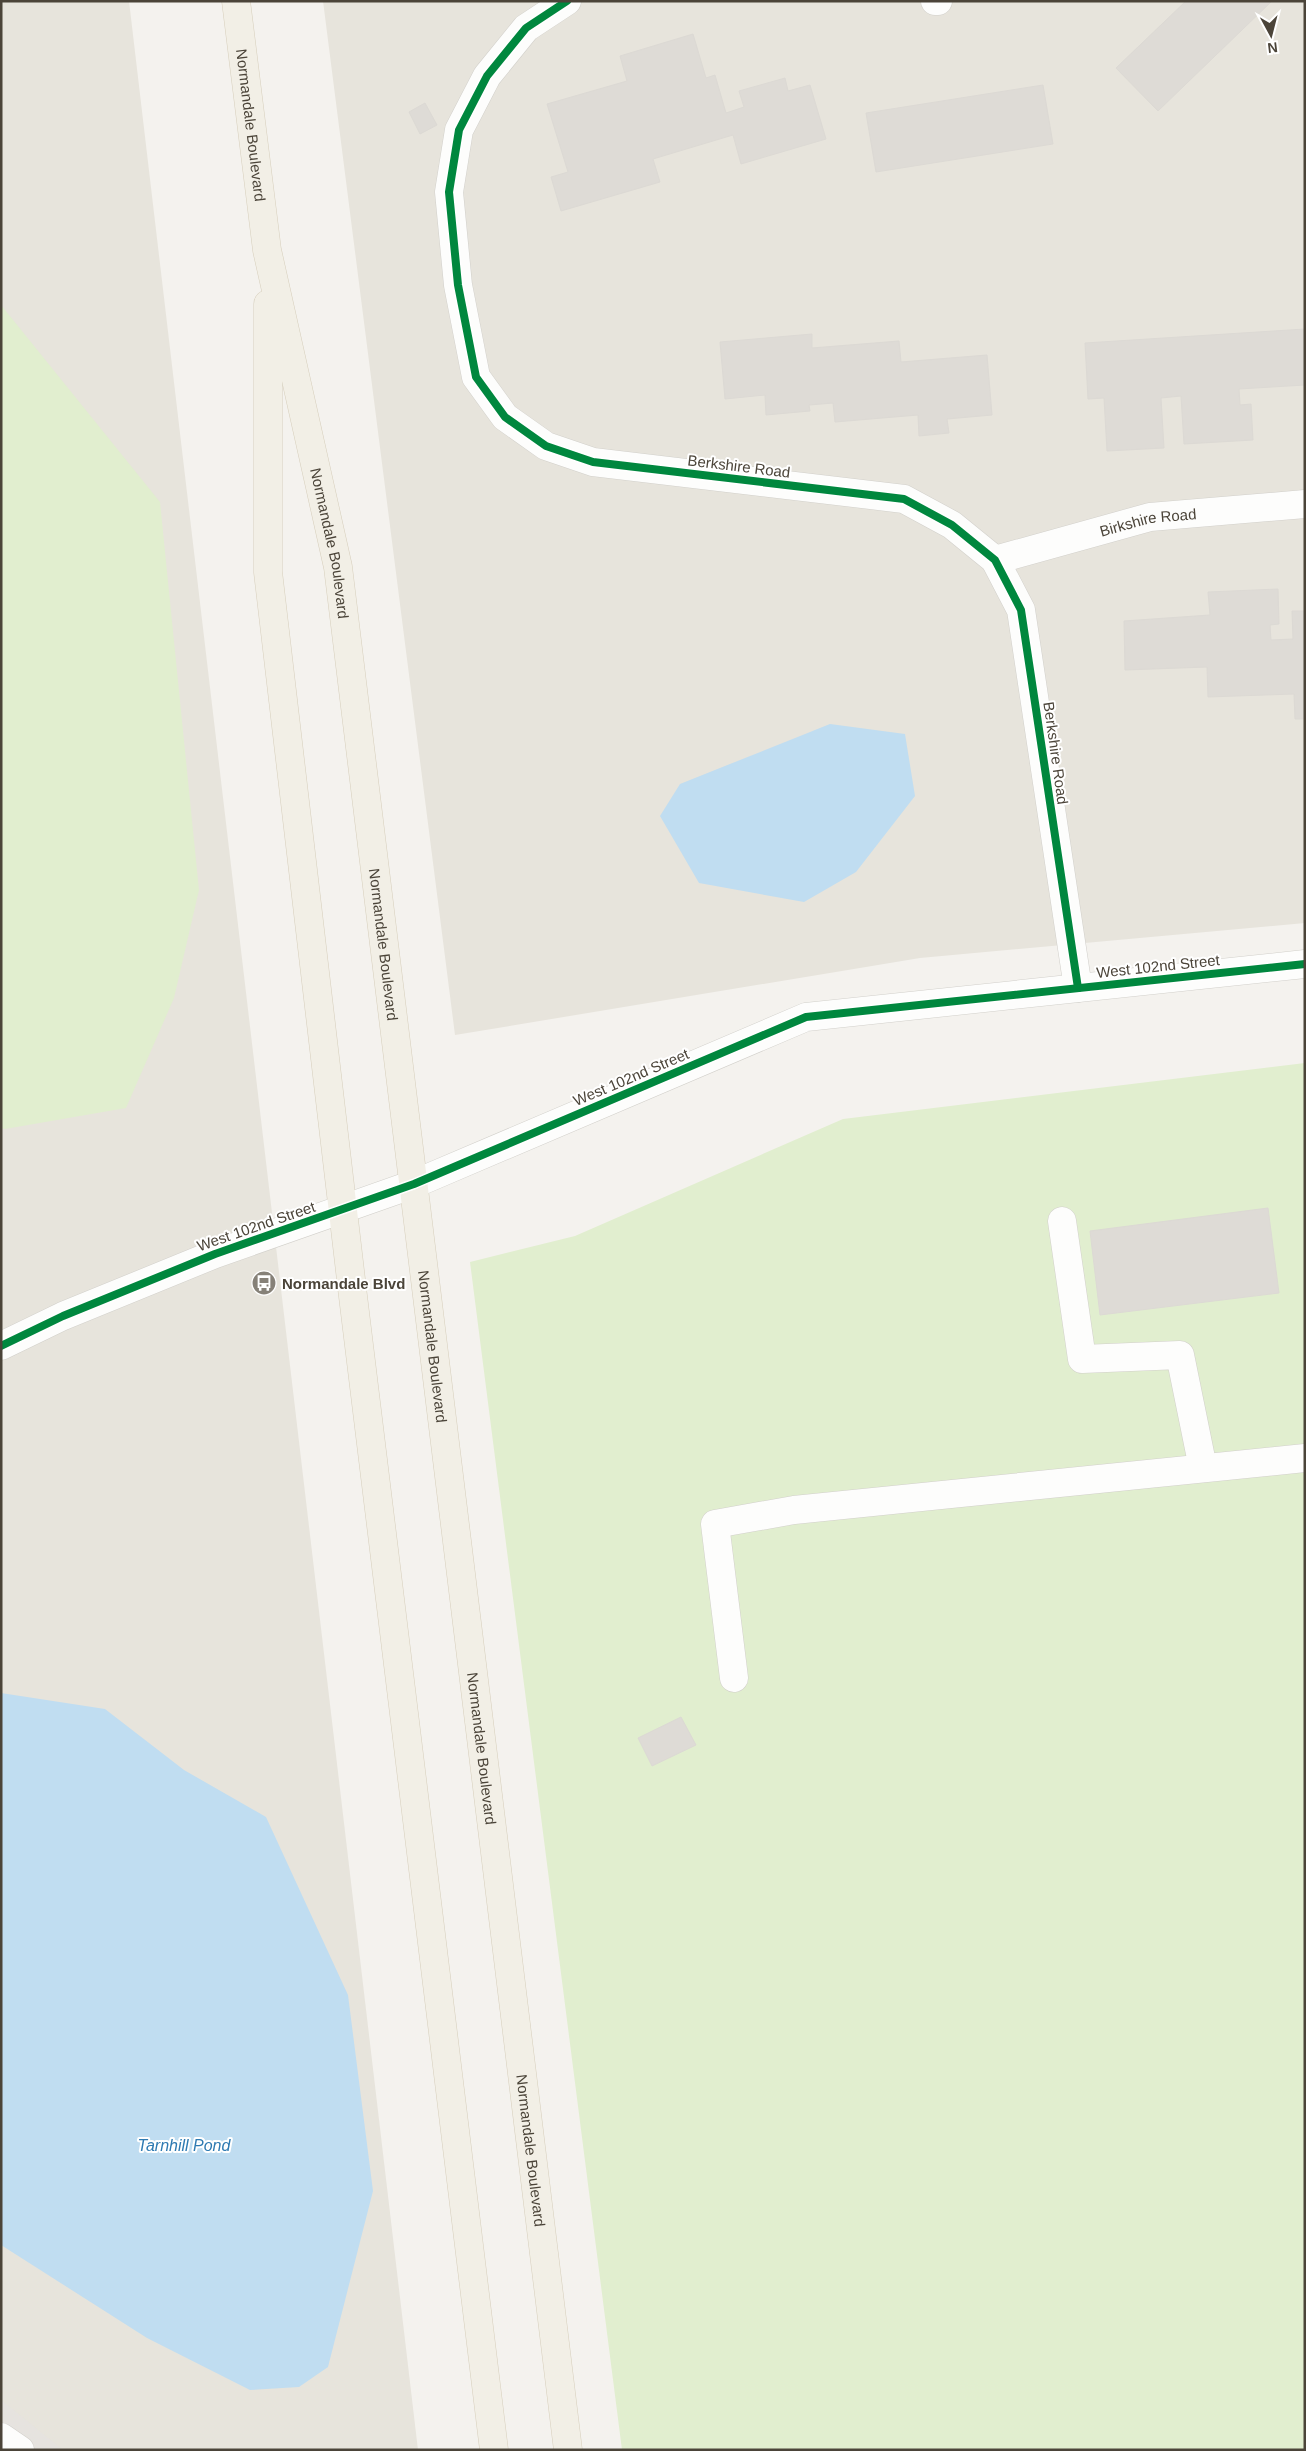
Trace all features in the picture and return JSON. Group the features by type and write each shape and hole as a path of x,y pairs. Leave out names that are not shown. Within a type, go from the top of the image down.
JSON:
{"main road":[{"name":"Normandale Boulevard","path":"236,1 267,250 338,567 568,2450"},
{"name":"Normandale Boulevard","path":"267,250 268,572 343,1211 494,2450"}],"street":[{"name":"Berkshire Road","path":"567,1 526,28 487,76 459,130 450,192 458,285 476,377 505,417 546,446 593,462 904,499 952,525 995,560 1021,610 1078,988"},
{"name":"Birkshire Road","path":"995,560 1150,517 1305,504"},
{"name":"West 102nd Street","path":"1,1346 63,1316 214,1254 343,1211 414,1184 806,1017 1305,964"},
{"path":"1062,1221 1082,1359 1180,1355 1203,1468"},
{"path":"734,1678 715,1524 794,1510 1305,1458"},
{"path":"1,2437 20,2450"}],"shaded area":[{"path":"1,1 129,1 418,2450 1,2450"},
{"path":"323,1 1305,1 1305,923 920,958 455,1035"},
{"path":"1,2400 63,2450 1,2450"}],"green space":[{"path":"1,305 160,502 199,890 174,998 126,1108 5,1129 1,1128"},
{"path":"1305,1063 1305,2450 622,2450 470,1262 575,1236 843,1119"}],"water":[{"path":"830,724 905,734 915,796 856,872 804,902 699,883 660,816 680,784"},
{"name":"Tarnhill Pond","path":"1,1693 105,1709 184,1770 266,1817 348,1995 373,2191 328,2367 299,2387 250,2390 147,2338 1,2245"}],"building":[{"path":"1186,1 1272,1 1158,111 1116,68"},
{"path":"693,34 706,78 715,75 726,113 744,107 739,91 785,78 788,91 810,85 826,139 741,164 733,135 653,159 660,182 561,211 551,177 568,172 547,104 627,81 620,56"},
{"path":"1043,85 1053,144 876,172 866,113"},
{"path":"425,103 437,125 420,134 409,112"},
{"path":"1305,329 1305,385 1239,389 1240,405 1251,404 1253,440 1184,444 1181,396 1161,398 1164,448 1107,451 1104,398 1088,399 1085,343"},
{"path":"812,334 812,348 899,341 901,362 987,355 992,415 947,419 949,433 919,436 918,415 835,422 833,403 809,405 810,411 766,415 765,395 725,399 720,342"},
{"path":"1278,589 1279,624 1270,625 1271,640 1293,639 1292,611 1305,611 1305,719 1295,719 1294,694 1208,697 1207,667 1125,670 1124,621 1210,615 1208,592"},
{"path":"1268,1208 1279,1293 1100,1315 1090,1231"},
{"path":"681,1717 696,1745 652,1766 638,1738"}],"cycle path":[{"path":"567,1 526,28 487,76 459,130 449,192 458,285 476,377 505,417 546,446 593,462 904,499 952,525 995,560 1021,610 1078,988"},
{"path":"1,1346 63,1316 215,1254 414,1184 806,1017 1305,964"}],"place":[{"name":"Normandale Blvd","path":"264,1283"}]}
